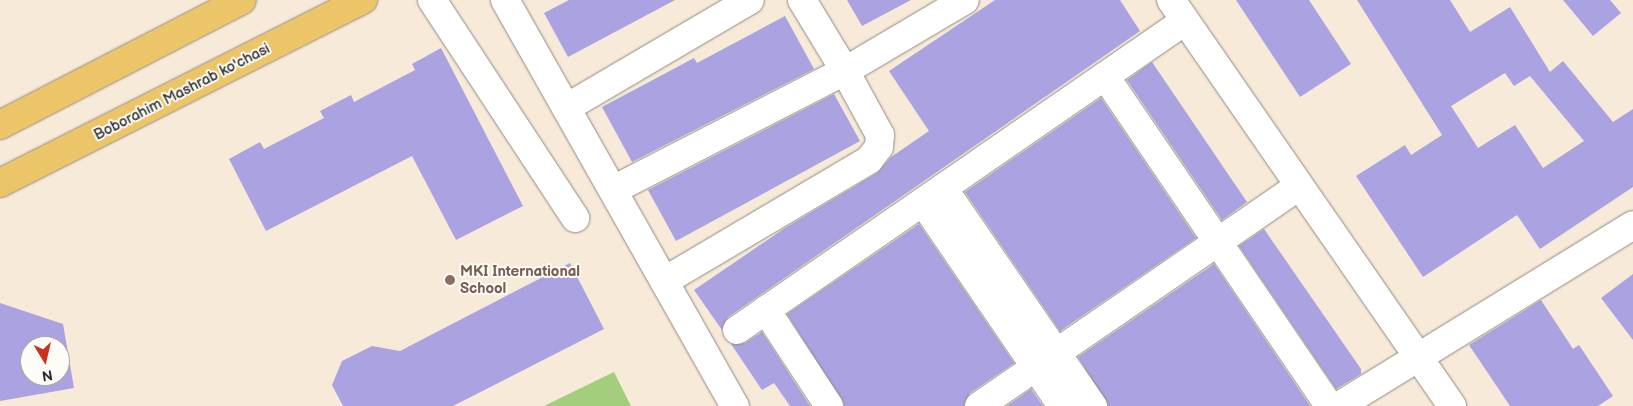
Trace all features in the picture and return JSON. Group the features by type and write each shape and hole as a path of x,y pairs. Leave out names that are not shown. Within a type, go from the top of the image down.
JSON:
{"main road":[{"path":"0,125 242,0"},
{"name":"Boborahim Mashrab ko'chasi","path":"0,183 363,0"}],"street":[{"path":"432,0 575,218"},
{"path":"505,0 735,406"},
{"path":"566,108 750,0"},
{"path":"664,281 869,160 879,147 880,135 845,70 802,0"},
{"path":"612,190 845,70 965,0"},
{"path":"737,330 1105,76 1178,11 1417,359 1452,406"},
{"path":"1105,76 1329,406"},
{"path":"979,406 1298,187"},
{"path":"933,195 1046,360 1094,406"},
{"path":"1339,406 1633,226"},
{"path":"766,310 829,406"},
{"path":"1046,360 1062,406"}],"green space":[{"path":"614,372 631,406 544,406"}],"building":[{"path":"569,0 675,0 568,57 544,13"},
{"path":"847,0 911,0 862,26"},
{"path":"995,0 1120,0 1140,31 728,317 722,330 694,290 785,228 877,173 891,157 929,131 889,71"},
{"path":"1236,0 1309,0 1351,64 1300,97"},
{"path":"1357,0 1450,0 1470,32 1510,7 1550,72 1563,61 1613,122 1633,109 1633,187 1540,249 1517,215 1423,277 1356,176 1405,145 1411,155 1442,135","holes":["1505,73 1514,86 1530,76 1584,141 1543,168 1515,125 1478,148 1451,106"]},
{"path":"1563,0 1610,0 1621,13 1593,36"},
{"path":"785,16 814,69 632,162 602,107 694,58 697,63"},
{"path":"441,48 523,206 456,240 412,156 266,231 229,159 260,142 264,149 324,118 320,111 351,95 354,102 415,70 412,64"},
{"path":"1152,62 1247,202 1222,220 1127,80"},
{"path":"834,94 860,141 676,241 648,190"},
{"path":"1101,98 1196,238 1060,331 965,192"},
{"path":"919,224 1014,363 970,393 964,406 844,406 787,314"},
{"path":"1264,229 1361,369 1361,374 1336,389 1239,246"},
{"path":"570,263 604,329 453,406 343,406 332,385 342,361 372,346 400,351"},
{"path":"1214,264 1310,406 1108,406 1078,357"},
{"path":"1633,274 1633,340 1601,298"},
{"path":"1541,300 1573,349 1579,345 1613,396 1598,406 1510,406 1469,345"},
{"path":"0,303 63,324 65,336 20,336 20,386 70,386 70,365 74,388 0,401"},
{"path":"762,332 810,406 790,406 774,383 762,390 731,344 745,343"},
{"path":"1031,389 1043,406 1007,406"}],"place":[{"name":"MKI International School","path":"450,280"}]}
